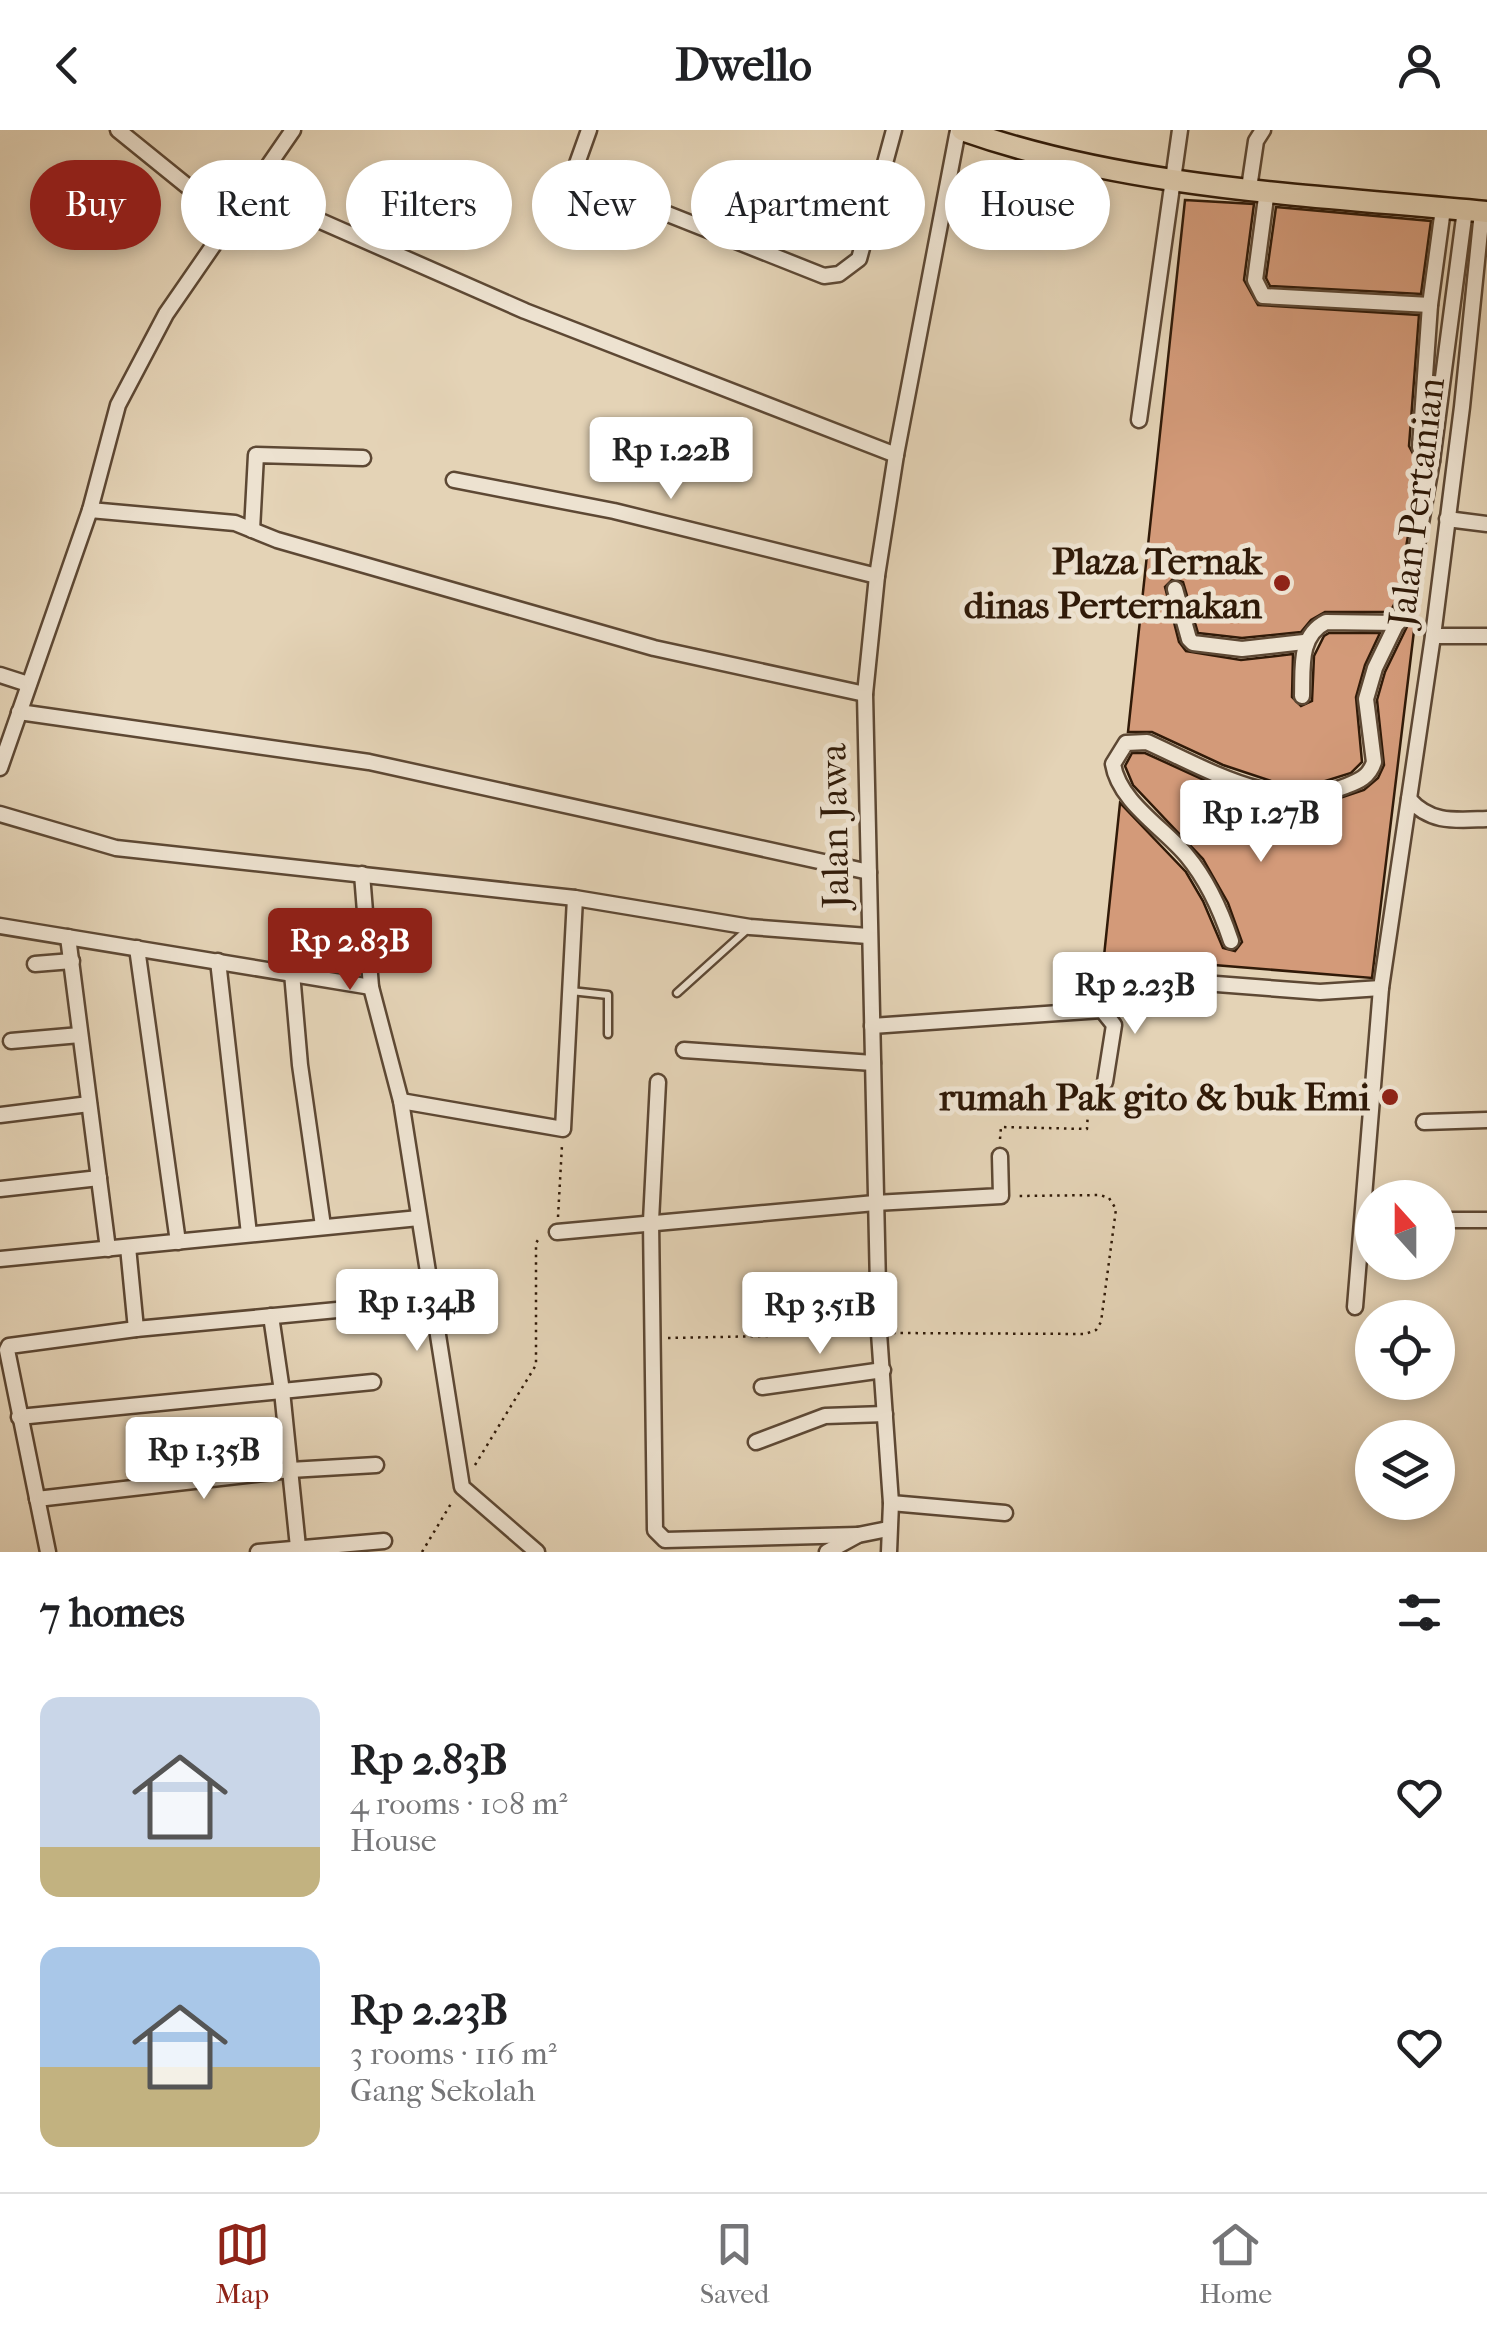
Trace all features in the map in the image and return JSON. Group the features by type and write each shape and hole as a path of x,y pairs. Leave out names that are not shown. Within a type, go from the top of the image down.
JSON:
{"main road":[{"path":"960,130 1009,146 1170,181 1478,211"}],"street":[{"path":"118,130 181,181"},
{"path":"272,160 293,130"},
{"path":"589,130 574,172 576,178 824,276 838,274 859,259 894,130"},
{"name":"Jalan Jawa","path":"889,1552 875,1203 864,694 896,456 960,130"},
{"path":"1138,420 1180,130"},
{"path":"1263,130 1256,141 1254,280 1263,296 1430,305"},
{"path":"1432,461 1424,458 1420,447 1430,305 1443,208"},
{"path":"1232,941 1219,907 1193,864 1121,784 1114,764 1126,743 1148,742 1270,793 1323,794 1362,780 1374,762 1367,713 1370,682 1407,602 1478,211"},
{"name":"Jalan Pertanian","path":"1370,1180 1381,988 1447,519 1478,211"},
{"path":"326,223 525,311 896,456"},
{"path":"0,768 90,510 118,405 166,314 209,250"},
{"path":"252,530 256,456 363,458"},
{"path":"454,480 614,510 877,576"},
{"path":"90,510 235,523 654,648 864,694"},
{"path":"1447,519 1487,524"},
{"path":"1175,589 1194,643 1242,649 1304,642"},
{"path":"1302,696 1304,642 1318,626 1326,622 1398,623"},
{"path":"1432,636 1487,636"},
{"path":"0,675 28,684"},
{"path":"18,712 369,762 869,872"},
{"path":"1409,800 1420,812 1442,821 1487,818"},
{"path":"0,814 116,848 575,898 750,927 868,936"},
{"path":"362,874 371,988 400,1101 462,1487 537,1552"},
{"path":"400,1101 562,1128 575,898"},
{"path":"0,926 371,988"},
{"path":"68,937 108,1248"},
{"path":"137,948 178,1242"},
{"path":"35,964 72,961"},
{"path":"218,961 248,1234"},
{"path":"292,973 300,1065 323,1226"},
{"path":"1102,1010 1112,976 1320,992 1381,988"},
{"path":"872,1026 1102,1010"},
{"path":"1102,1010 1114,1025 1105,1082"},
{"path":"11,1041 80,1036"},
{"path":"684,1050 873,1063"},
{"path":"658,1082 650,1221 658,1536 665,1540 858,1535 888,1529"},
{"path":"0,1115 89,1104"},
{"path":"1424,1122 1487,1120"},
{"path":"557,1232 650,1221 1001,1196 1000,1156"},
{"path":"0,1189 99,1178"},
{"path":"0,1259 419,1218"},
{"path":"1455,1220 1486,1220"},
{"path":"128,1247 136,1329"},
{"path":"48,1552 6,1350 12,1344 337,1310"},
{"path":"271,1316 298,1548"},
{"path":"762,1387 883,1370"},
{"path":"19,1417 373,1382"},
{"path":"756,1442 825,1416 885,1414"},
{"path":"37,1499 290,1470 376,1466"},
{"path":"890,1503 1005,1514"},
{"path":"827,1552 858,1535"},
{"path":"258,1552 384,1542"}],"lane":[{"path":"677,994 750,927"},
{"path":"569,991 608,995 608,1034"}],"path":[{"path":"1000,1156 1001,1127 1087,1129 1088,1111 1105,1082"},
{"path":"422,1552 536,1365 536,1243 548,1233 557,1232 562,1128"},
{"path":"652,1338 1085,1334 1096,1330 1101,1322 1116,1209 1109,1198 1001,1196"}],"building":[{"path":"1185,200 1254,204 1244,280 1258,305 1419,315 1409,446 1420,467 1397,599 1390,612 1325,612 1301,632 1242,638 1198,633 1183,582 1173,579 1165,587 1179,642 1186,651 1241,660 1293,654 1292,697 1301,706 1312,701 1314,656 1324,636 1380,633 1356,697 1362,762 1351,773 1319,783 1271,781 1223,765 1152,732 1128,732"},
{"path":"1276,207 1431,221 1421,294 1270,286 1266,278"},
{"path":"1417,606 1372,978 1104,956 1120,803 1186,872 1223,948 1235,951 1242,942 1228,903 1203,859 1133,785 1125,766 1132,753 1145,753 1215,785 1268,802 1322,804 1364,790 1378,778 1384,765 1377,700 1385,672"}],"place":[{"name":"Plaza Ternak dinas Perternakan","path":"1282,583"},
{"name":"rumah Pak gito & buk Emi","path":"1390,1097"}]}
